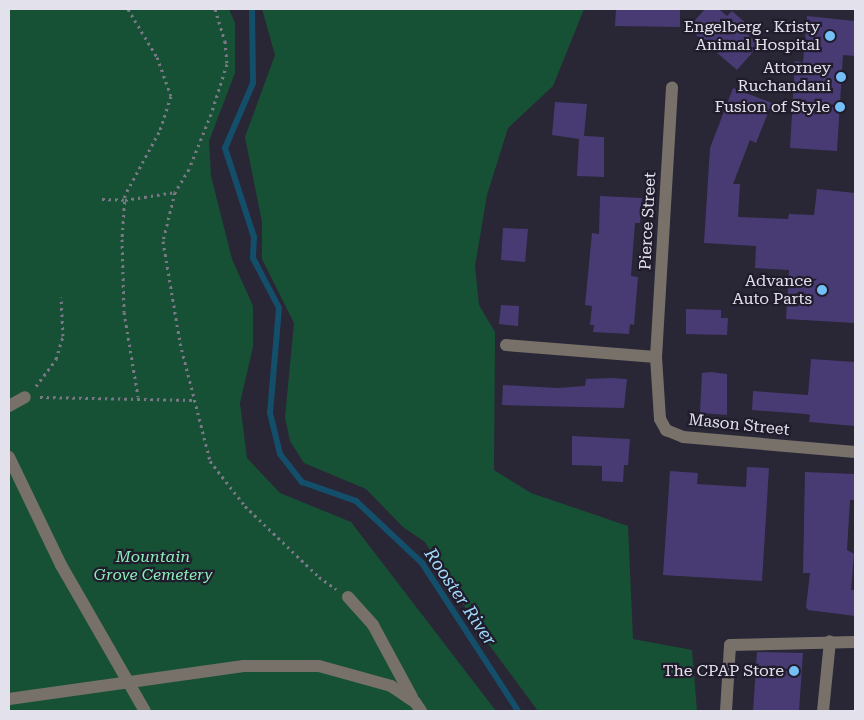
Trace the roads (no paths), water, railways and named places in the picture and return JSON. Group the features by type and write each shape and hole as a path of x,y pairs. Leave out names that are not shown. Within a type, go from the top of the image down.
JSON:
{"street":[{"name":"Pierce Street","path":"656,357 672,87"},
{"path":"506,345 656,357"},
{"name":"Mason Street","path":"656,357 660,419 666,430 683,437 855,452"},
{"path":"9,406 25,397"},
{"path":"9,457 61,566 146,711"},
{"path":"348,597 373,625 398,677 418,707"},
{"path":"726,711 730,645 830,641 855,642"},
{"path":"823,711 830,641"},
{"path":"9,699 127,680 244,666 319,666 391,686 418,707"}],"waterway":[{"name":"Rooster River","path":"252,9 253,83 225,148 254,237 253,258 279,308 270,413 280,454 302,482 356,501 422,563 518,711"}],"place":[{"name":"Engelberg . Kristy Animal Hospital","path":"830,36"},
{"name":"Attorney Ruchandani","path":"841,77"},
{"name":"Fusion of Style","path":"840,107"},
{"name":"Advance Auto Parts","path":"822,290"},
{"name":"The CPAP Store","path":"794,671"}],"park label":[{"name":"Mountain Grove Cemetery","path":"153,566"}]}
